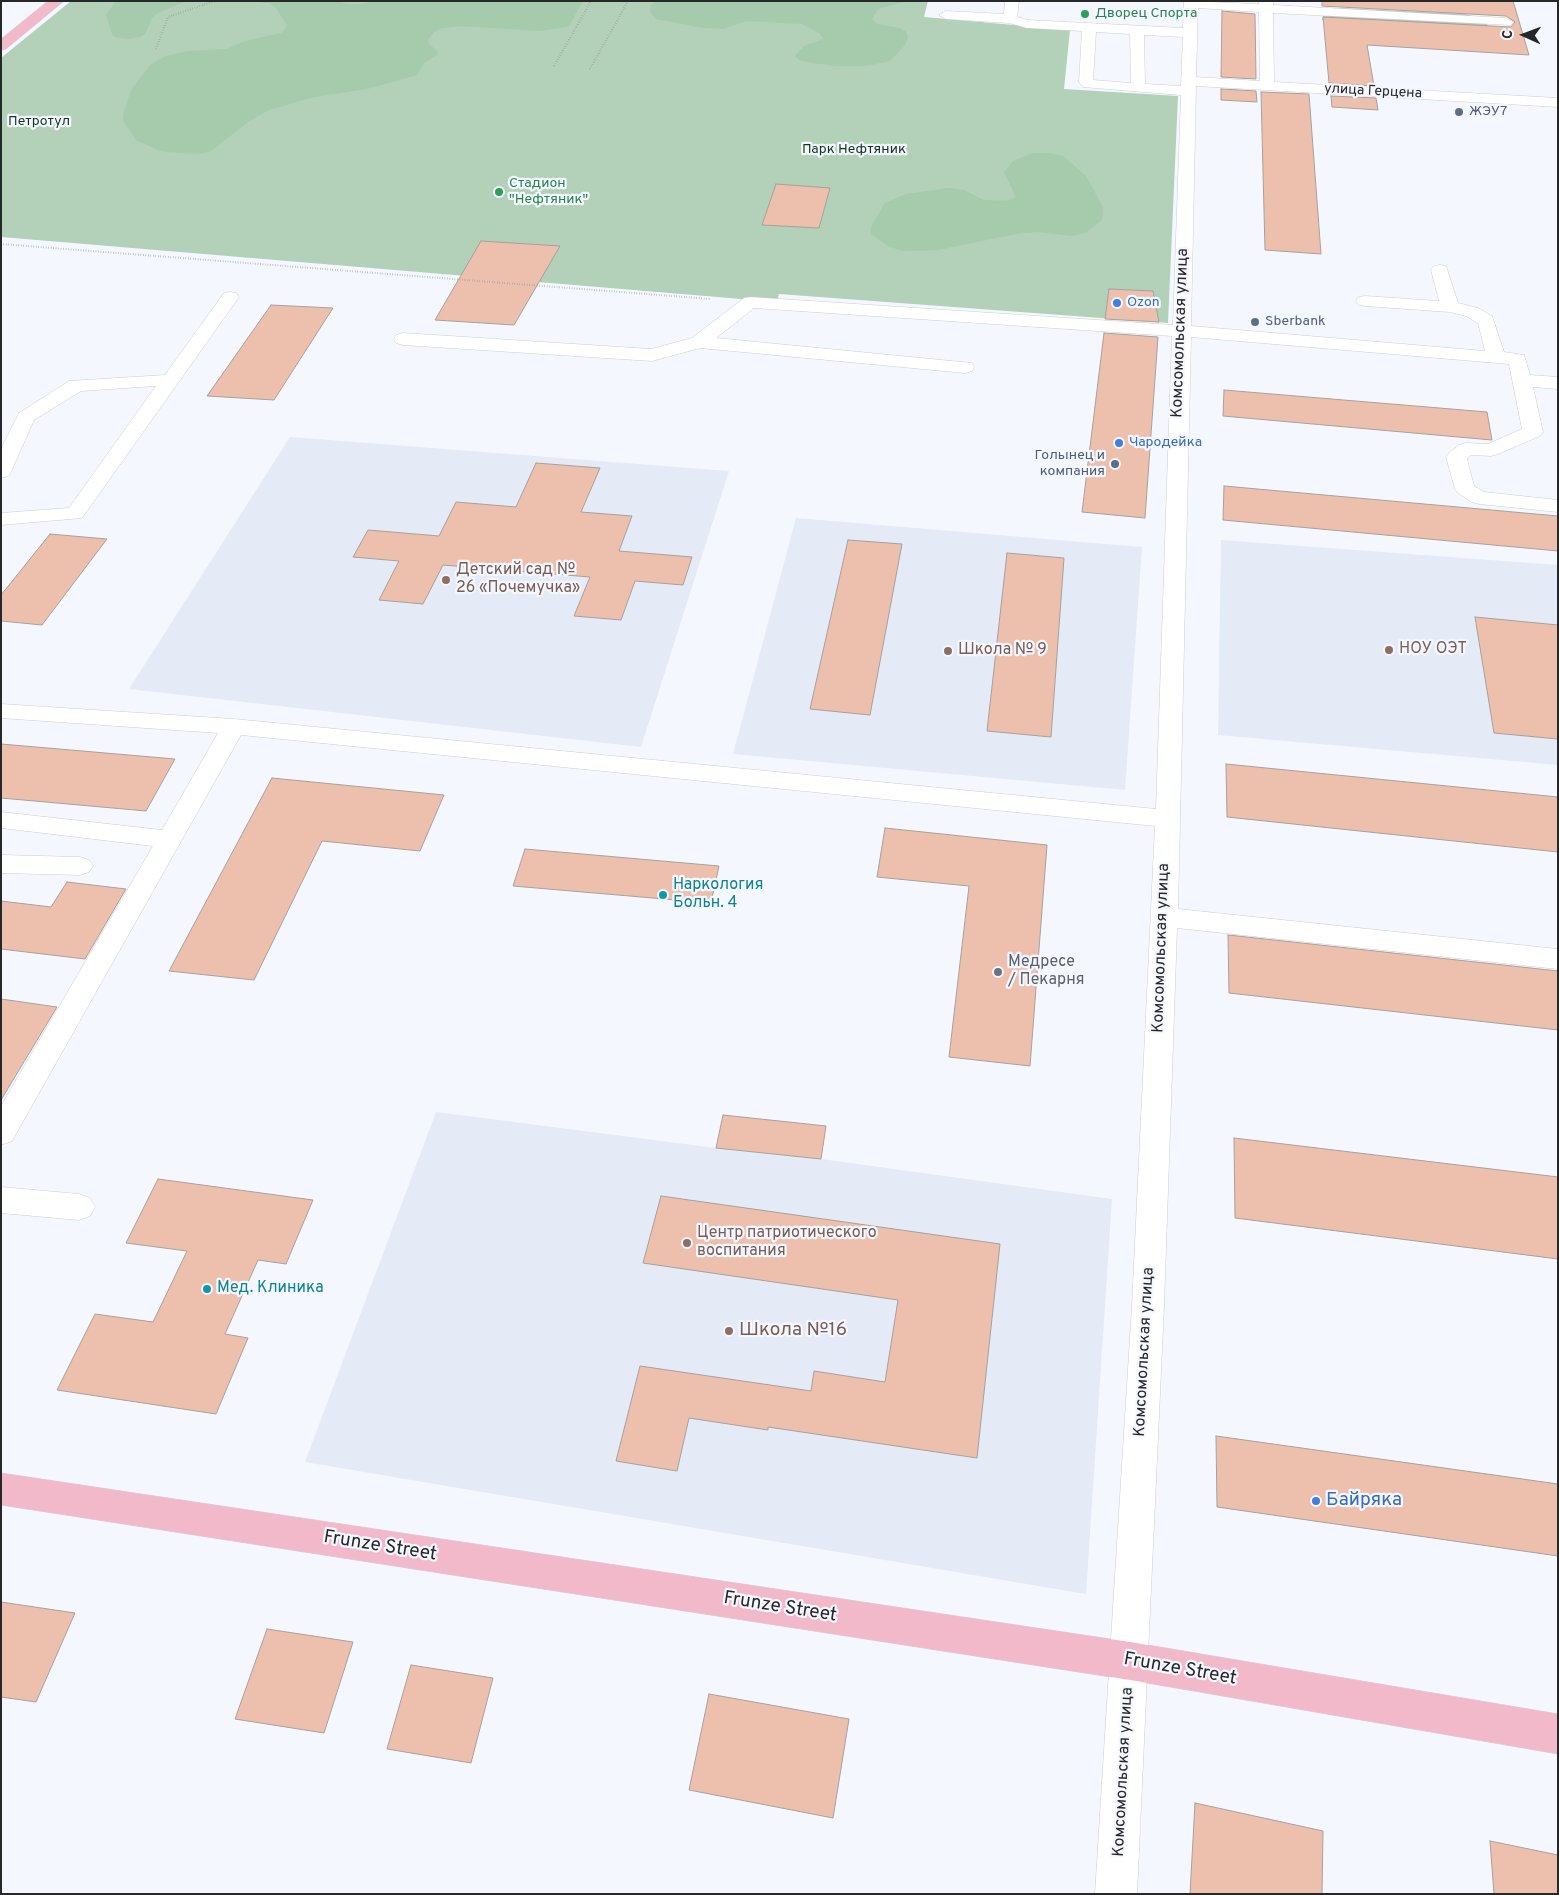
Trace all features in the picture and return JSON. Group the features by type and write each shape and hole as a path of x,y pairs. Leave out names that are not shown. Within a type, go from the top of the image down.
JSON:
{"main road":[{"path":"1,46 57,1"},
{"name":"Frunze Street","path":"1,1489 1130,1661 1558,1734"}],"street":[{"path":"1010,19 1012,1"},
{"path":"1191,2 1266,4 1506,22"},
{"name":"Комсомольская улица","path":"1116,1894 1148,1306 1168,819 1191,2"},
{"path":"1266,4 1267,86"},
{"path":"946,15 1010,19 1027,24 1190,33"},
{"name":"улица Герцена","path":"1089,28 1086,82 1094,86 1138,88 1267,86 1558,103"},
{"path":"1137,30 1138,88"},
{"path":"1440,270 1450,307"},
{"path":"1,519 75,514 230,297"},
{"path":"1365,301 1450,307 1472,312 1486,320 1496,357"},
{"path":"699,342 750,302 1182,331 1517,359 1533,432 1491,450 1466,449 1456,457 1465,489 1479,498 1558,506"},
{"path":"403,339 652,355 699,342 965,367"},
{"path":"1,472 26,416 76,385 170,380"},
{"path":"1522,380 1558,383"},
{"path":"1,711 234,727 1168,819"},
{"path":"1,1133 234,727"},
{"path":"1,820 170,839"},
{"path":"1,864 80,866"},
{"path":"1164,917 1558,959"},
{"path":"1,1200 79,1206"}],"path":[{"path":"156,49 168,17 215,1"},
{"path":"554,66 592,1"},
{"path":"590,69 628,1"},
{"path":"1,244 750,302"}],"shaded area":[{"name":"Детский сад № 26 «Почемучка»","path":"290,437 729,471 641,747 129,689"},
{"name":"Школа № 9","path":"796,518 1142,547 1125,790 733,754"},
{"name":"НОУ ОЭТ","path":"1221,540 1558,565 1558,765 1218,735"},
{"name":"Школа №16","path":"436,1112 716,1148 821,1159 1112,1199 1086,1594 305,1462"}],"green space":[{"name":"Парк Нефтяник","path":"71,1 928,1 924,17 1070,30 1064,89 1178,96 1168,323 779,294 777,302 1,237 1,58"},
{"path":"116,1 186,1 156,14 152,18 145,34 129,39 113,36 106,15"},
{"path":"246,1 336,1 347,4 364,4 372,1 583,1 569,26 561,28 540,31 461,26 442,28 434,32 428,40 429,44 438,52 437,55 424,63 417,75 371,88 310,98 269,110 248,122 211,151 200,154 167,152 136,140 123,120 123,116 131,90 151,64 166,56 187,51 226,49 245,41 281,33 285,29 287,25 276,8 269,3"},
{"path":"656,1 908,1 878,9 872,19 877,24 900,28 906,32 908,37 905,45 890,61 866,66 837,66 812,63 799,60 795,56 804,46 823,39 819,33 802,24 746,21 723,29 703,28 656,19 650,12 651,5"},
{"path":"1341,8 1466,14 1488,21 1487,27 1329,23 1322,20 1323,15"},
{"path":"1033,153 1049,153 1063,156 1086,176 1103,207 1102,220 1085,233 1072,236 1037,232 1021,233 938,250 902,251 888,246 871,234 871,227 885,203 906,194 949,188 964,190 984,200 1007,201 1016,197 1004,172 1013,161"}],"building":[{"path":"1322,1 1513,1 1529,55 1367,45 1374,86 1329,83 1323,17 1511,27 1515,22 1506,16 1322,6"},
{"path":"1222,11 1255,14 1256,79 1221,77"},
{"path":"1221,89 1256,91 1257,102 1221,100"},
{"path":"1261,92 1309,94 1321,254 1265,250"},
{"path":"1331,96 1376,98 1378,110 1332,107"},
{"path":"776,184 830,188 819,228 762,225"},
{"path":"481,241 560,246 514,325 435,320"},
{"path":"1109,289 1153,291 1159,322 1105,319"},
{"path":"271,305 333,308 274,400 207,396"},
{"path":"1104,333 1158,337 1145,518 1082,512"},
{"path":"1224,390 1487,412 1492,440 1223,416"},
{"path":"536,463 600,468 581,512 632,516 619,551 692,557 683,585 635,581 621,620 574,616 590,577 443,565 423,604 379,600 399,561 353,557 368,530 439,536 456,502 516,507"},
{"path":"1224,486 1558,516 1558,551 1223,520"},
{"path":"50,534 107,539 42,625 1,621 1,595"},
{"path":"848,540 902,544 870,715 810,709"},
{"path":"1007,553 1064,558 1051,737 987,731"},
{"path":"1475,617 1558,625 1558,739 1494,733"},
{"path":"1,744 175,759 146,811 1,798"},
{"path":"1226,764 1558,797 1558,852 1227,817"},
{"path":"272,778 444,795 420,851 322,841 254,980 169,971"},
{"name":"Медресе / Пекарня","path":"885,828 1047,845 1030,1066 949,1057 969,886 877,877"},
{"name":"Наркология Больн. 4","path":"525,849 719,866 711,903 513,886"},
{"path":"67,882 126,889 85,959 1,949 1,901 51,907"},
{"path":"1228,935 1558,971 1558,1030 1229,993"},
{"path":"1,999 57,1007 1,1100"},
{"path":"723,1115 826,1126 821,1159 716,1148"},
{"path":"1234,1138 1558,1177 1558,1259 1235,1218"},
{"name":"Мед. Клиника","path":"158,1179 313,1200 286,1264 258,1260 225,1334 248,1338 216,1414 57,1390 95,1314 153,1322 187,1251 126,1243"},
{"path":"661,1196 1000,1244 977,1458 768,1427 768,1430 689,1418 677,1471 616,1461 640,1366 811,1391 814,1371 885,1382 898,1300 643,1263"},
{"path":"1216,1436 1558,1484 1558,1556 1217,1507"},
{"path":"1,1602 75,1613 36,1702 1,1697"},
{"path":"267,1629 353,1642 324,1733 235,1719"},
{"path":"411,1665 493,1678 471,1763 387,1749"},
{"path":"709,1694 849,1719 833,1818 689,1790"},
{"path":"1195,1803 1323,1831 1322,1894 1190,1894"},
{"path":"1490,1841 1558,1855 1558,1894 1494,1894"}],"place":[{"name":"Дворец Спорта","path":"1085,14"},
{"name":"ЖЭУ7","path":"1459,112"},
{"name":"Стадион \"Нефтяник\"","path":"499,192"},
{"name":"Ozon","path":"1117,303"},
{"name":"Sberbank","path":"1255,322"},
{"name":"Чародейка","path":"1119,443"},
{"name":"Голынец и компания","path":"1115,464"},
{"name":"Детский сад № 26 «Почемучка»","path":"446,580"},
{"name":"НОУ ОЭТ","path":"1389,650"},
{"name":"Школа № 9","path":"948,651"},
{"name":"Наркология Больн. 4","path":"663,895"},
{"name":"Медресе / Пекарня","path":"998,972"},
{"name":"Центр патриотического воспитания","path":"687,1243"},
{"name":"Мед. Клиника","path":"207,1289"},
{"name":"Школа №16","path":"729,1331"},
{"name":"Байряка","path":"1316,1501"}],"park label":[{"name":"Петротул","path":"39,122"}]}
